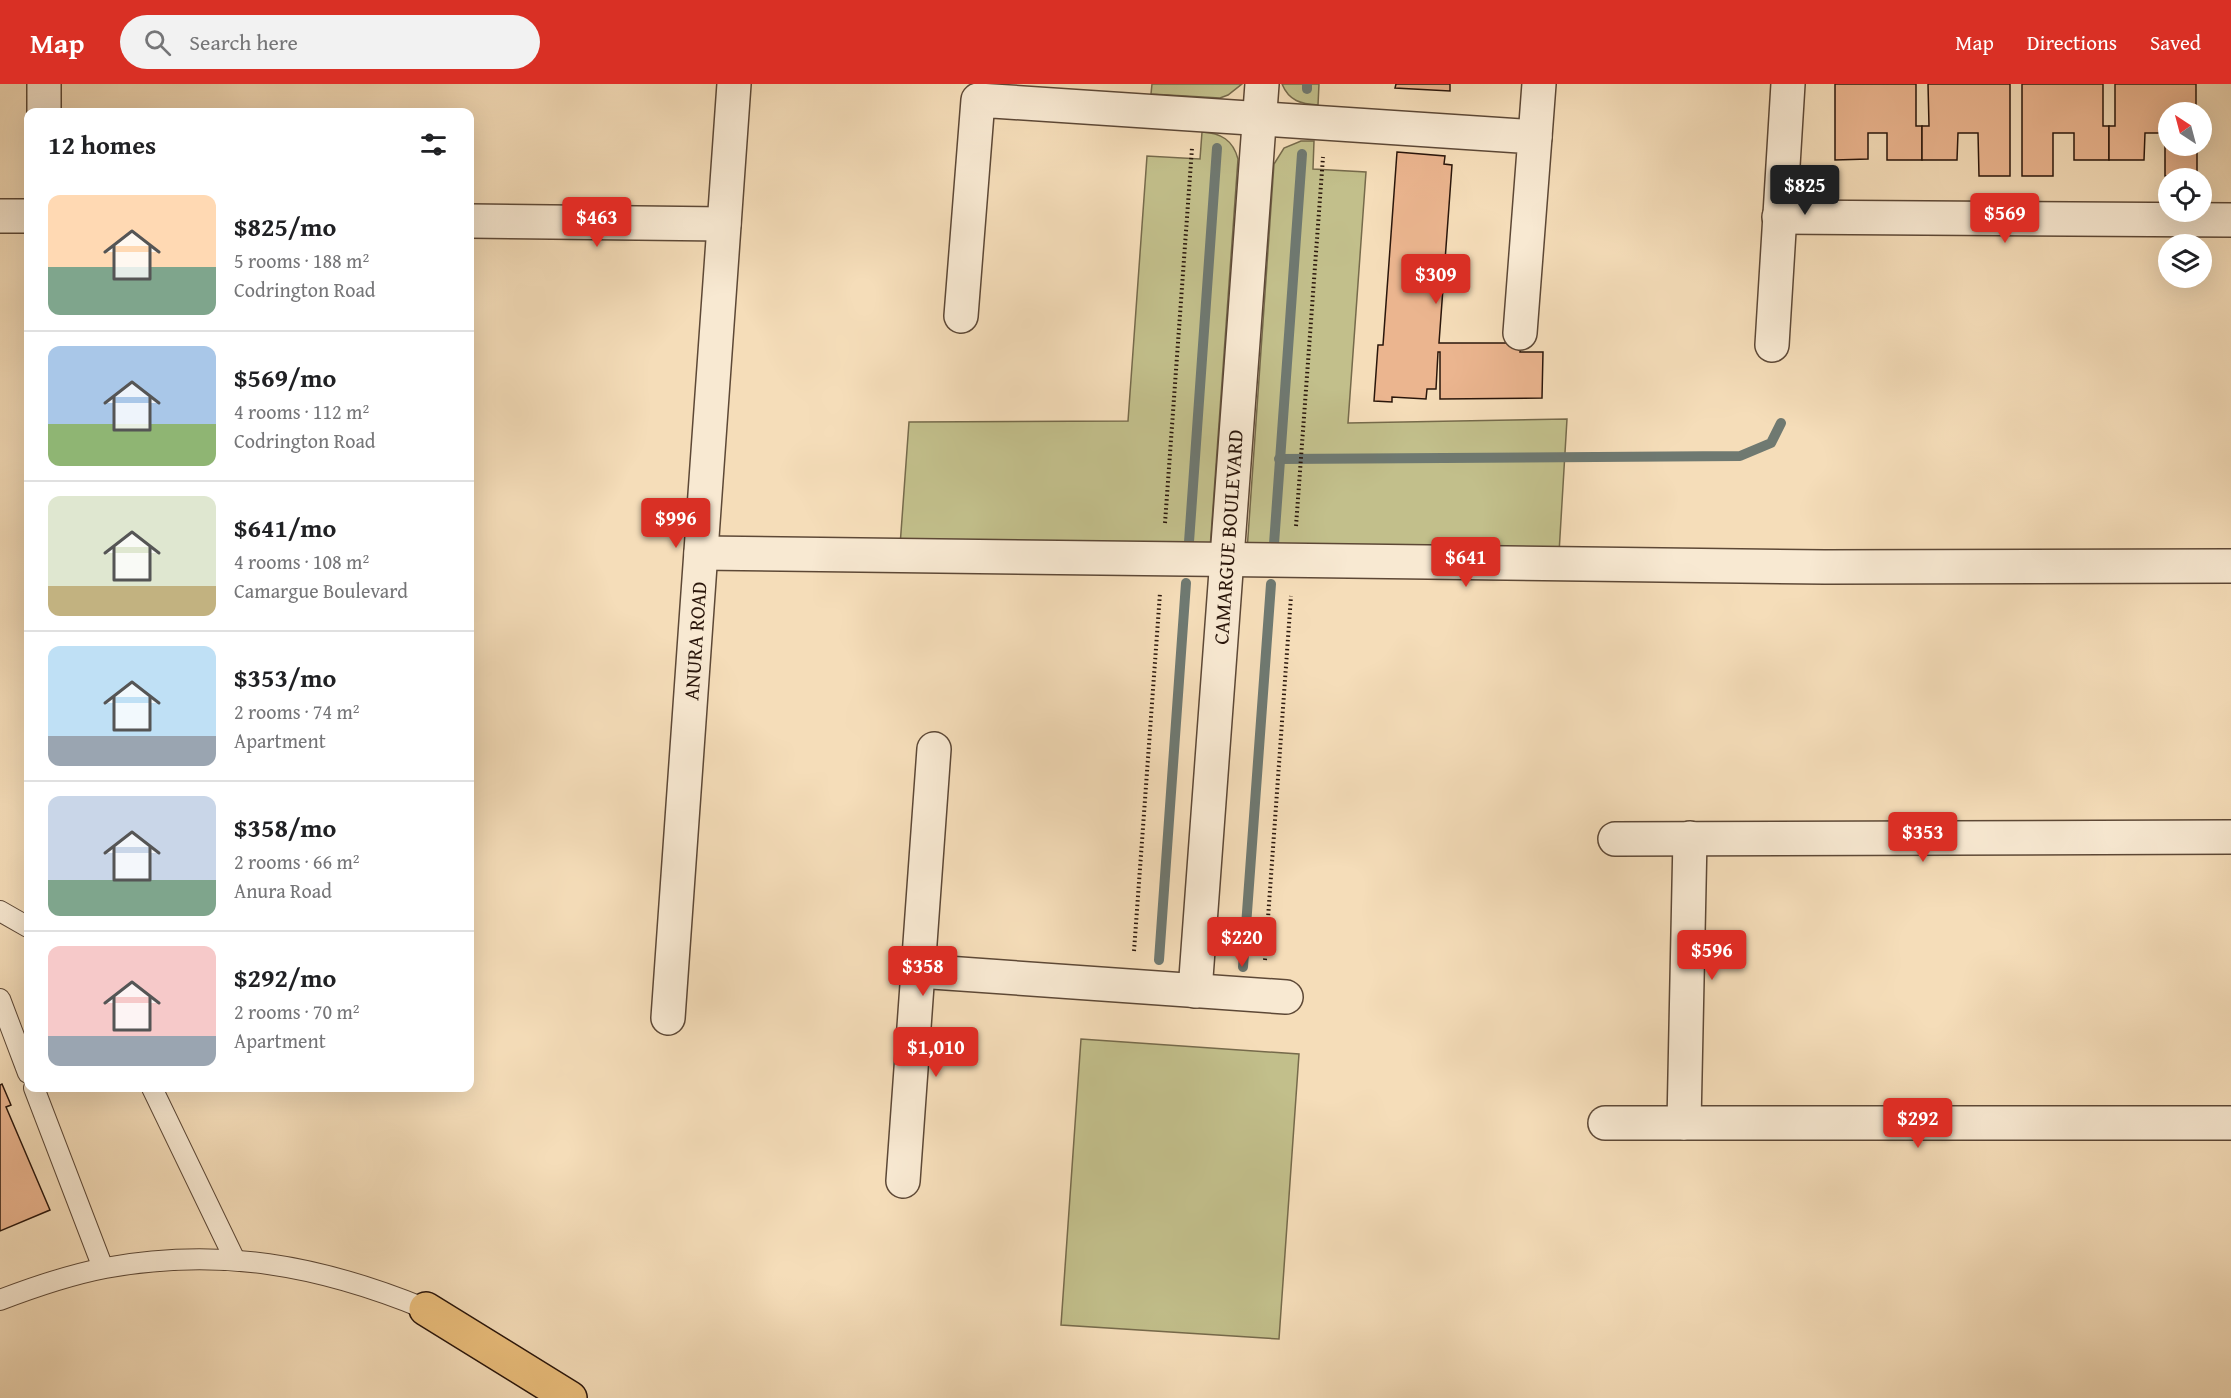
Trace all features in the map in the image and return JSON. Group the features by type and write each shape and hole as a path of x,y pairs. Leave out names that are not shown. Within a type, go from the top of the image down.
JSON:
{"highway":[{"path":"426,1310 570,1398"}],"street":[{"path":"44,84 44,108"},
{"name":"ANURA ROAD","path":"668,1018 734,84"},
{"name":"CAMARGUE BOULEVARD","path":"1195,991 1262,84"},
{"path":"1520,333 1539,84"},
{"path":"1772,345 1788,84"},
{"path":"961,315 979,92 1259,118 1535,137"},
{"path":"0,216 24,216"},
{"path":"1779,218 2231,220"},
{"path":"474,221 724,224"},
{"path":"701,553 1813,567 2231,566"},
{"path":"903,1181 934,749"},
{"path":"1615,839 2231,837"},
{"path":"1684,1123 1690,838"},
{"path":"918,971 1274,996"},
{"path":"1605,1123 2231,1124"}],"lane":[{"path":"0,911 24,925"},
{"path":"0,999 24,1062"},
{"path":"36,1092 103,1268"},
{"path":"155,1092 236,1260"},
{"path":"0,1300 42,1285 103,1268 169,1261 236,1260 279,1265 329,1275 378,1290 426,1310"}],"path":[{"path":"1274,996 1293,561 1325,122"}],"shaded area":[{"path":"1152,84 1242,84 1220,98 1151,94"},
{"path":"1282,84 1319,84 1318,105 1306,104 1292,98"},
{"path":"1202,132 1215,134 1229,142 1238,159 1210,549 900,546 909,422 1128,421 1147,156 1200,159"},
{"path":"1301,141 1314,141 1313,169 1366,172 1348,423 1567,419 1559,553 1247,551 1274,164 1284,148"},
{"path":"1081,1039 1299,1054 1279,1339 1061,1325"}],"building":[{"path":"1396,84 1450,84 1450,91 1395,88"},
{"path":"1835,84 1916,84 1916,126 1922,126 1922,160 1887,160 1887,133 1868,133 1868,159 1835,160"},
{"path":"1928,84 2010,84 2010,176 1979,176 1978,133 1958,133 1957,160 1922,160 1922,126 1929,126"},
{"path":"2022,84 2103,84 2103,126 2109,126 2109,160 2074,160 2074,133 2053,133 2053,176 2022,176"},
{"path":"2115,84 2196,84 2196,102 2158,102 2158,133 2145,133 2144,160 2109,160 2109,126 2115,126"},
{"path":"1397,152 1445,156 1444,164 1452,165 1439,343 1521,343 1520,352 1543,352 1542,398 1440,399 1440,352 1438,352 1436,389 1427,389 1426,399 1392,397 1392,402 1374,401 1378,345 1383,345"},
{"path":"2165,156 2197,156 2197,168 2165,168"},
{"path":"2,1084 11,1105 6,1107 50,1210 0,1231 0,1085"}],"waterway":[{"path":"1307,84 1307,89"},
{"path":"1189,542 1217,148"},
{"path":"1274,544 1302,154"},
{"path":"1279,459 1740,456 1771,443 1781,423"},
{"path":"1159,960 1186,583"},
{"path":"1243,967 1271,584"}]}
